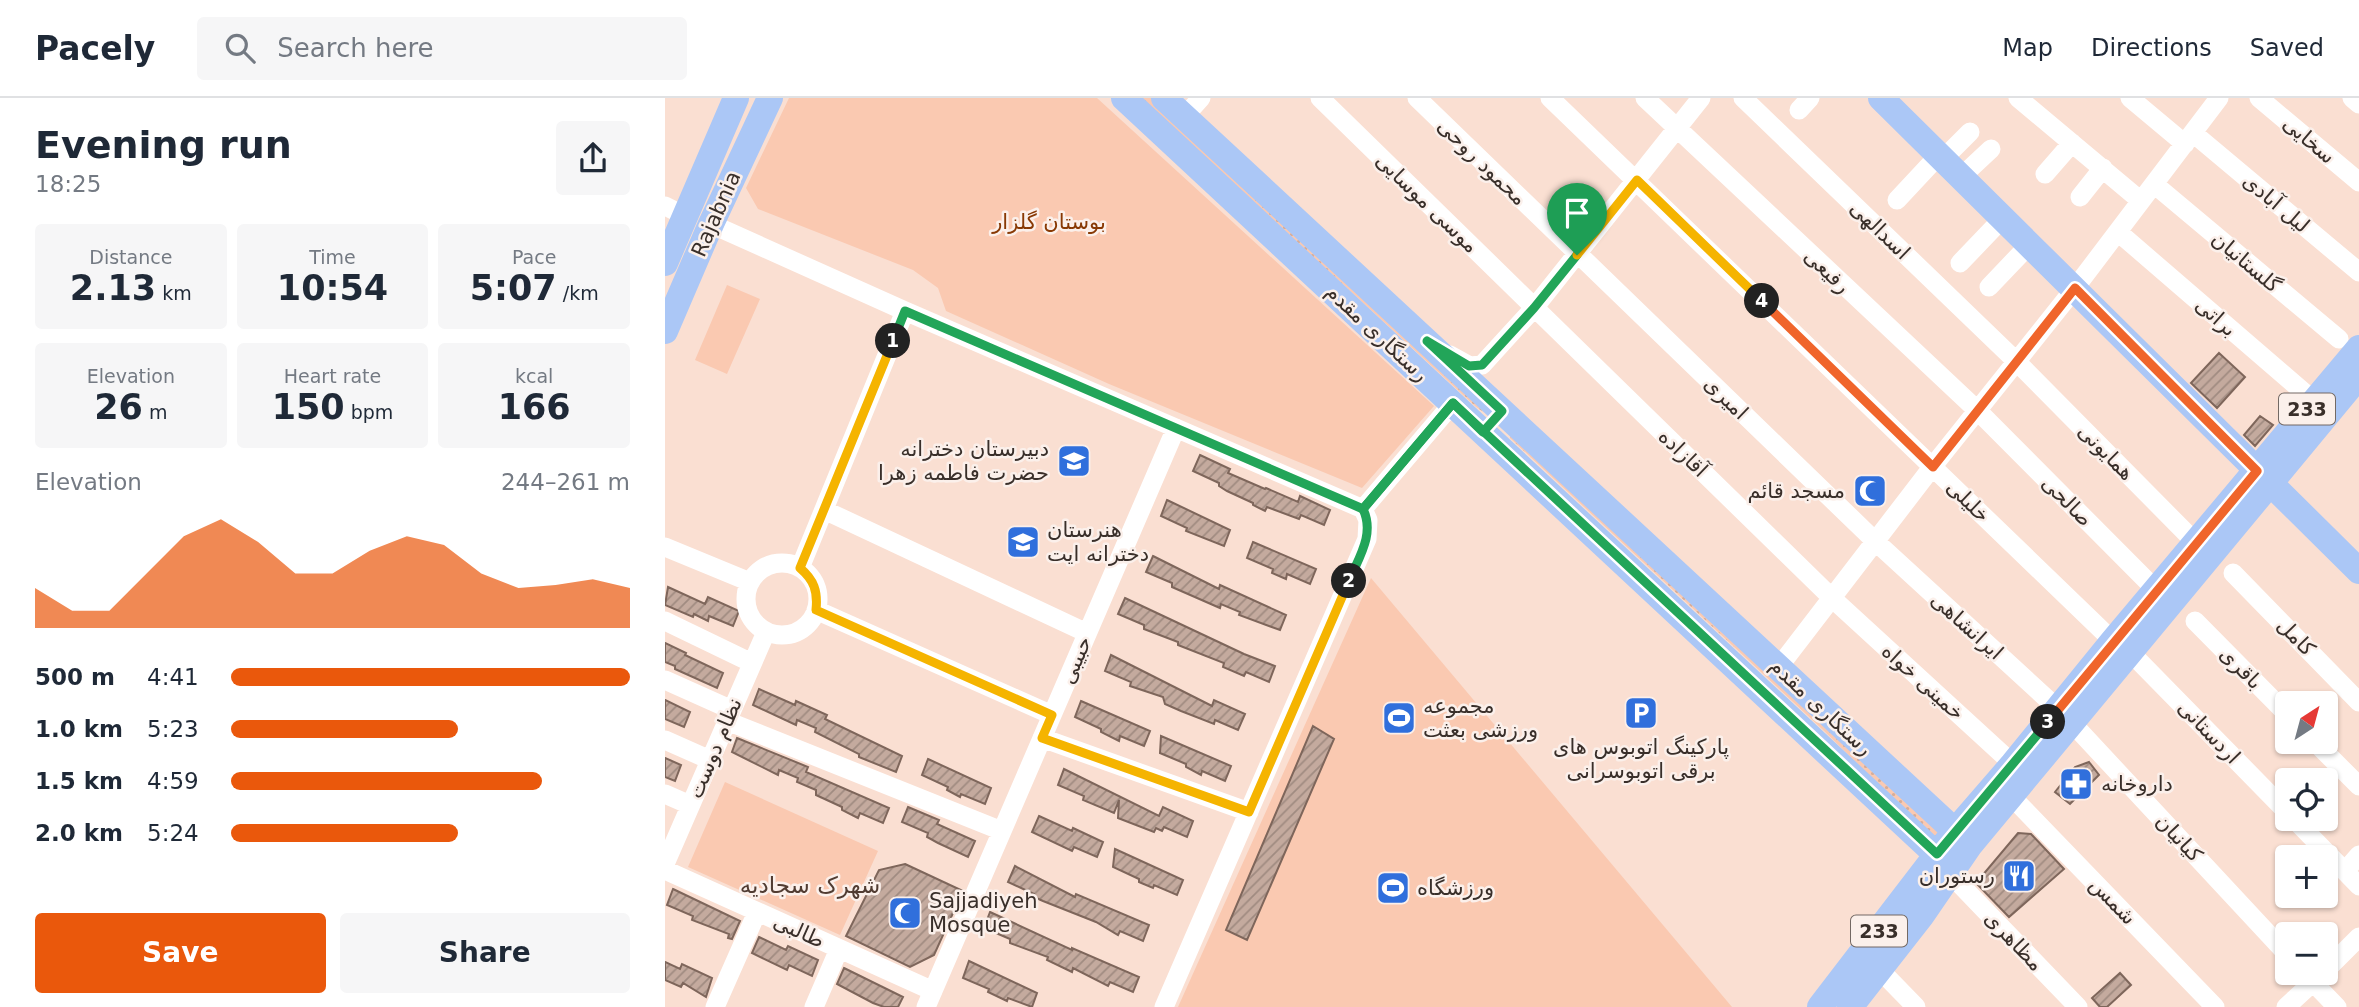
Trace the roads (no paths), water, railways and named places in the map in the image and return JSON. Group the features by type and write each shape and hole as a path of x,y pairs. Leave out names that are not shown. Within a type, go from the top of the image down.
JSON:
{"main road":[{"name":"Rajabnia","path":"665,263 675,211 736,98"},
{"name":"Rajabnia","path":"665,331 770,98"},
{"name":"رستگاری مقدم","path":"1124,98 1947,866"},
{"name":"رستگاری مقدم","path":"1164,98 1193,107 1427,341 1962,838"},
{"path":"1881,98 2359,571"},
{"name":"233","path":"2122,647 2157,591 2195,542 2263,478 2349,343"},
{"name":"233","path":"1962,838 2011,796 2065,716 2122,647 2263,478 2359,376"},
{"path":"1483,432 1502,411"},
{"name":"233","path":"1850,1007 1922,915 1962,838 2013,764 2065,716"},
{"name":"233","path":"1820,1007 1947,866"}],"street":[{"name":"موسی موسایی","path":"1320,98 1534,308"},
{"name":"محمود روحی","path":"1417,98 1577,255"},
{"name":"خلیلی","path":"1550,98 2122,647"},
{"name":"رفیعی","path":"1645,98 1977,411"},
{"path":"1427,341 1469,366 1482,365 1534,308 1701,98"},
{"name":"اسدالهی","path":"1743,98 2017,362"},
{"path":"2018,98 2141,201"},
{"name":"لیل آبادی","path":"2130,98 2189,138 2359,272"},
{"path":"1778,668 2075,288 2219,98"},
{"name":"سخایی","path":"2259,98 2359,182"},
{"path":"2351,98 2359,104"},
{"path":"1948,164 1970,132"},
{"path":"2045,174 2072,143"},
{"path":"1897,200 1948,164 1991,149"},
{"path":"2080,197 2103,168"},
{"name":"گلستانیان","path":"2154,184 2349,343"},
{"path":"1959,263 2003,218"},
{"path":"711,224 1363,509 1368,520 1367,539 1164,1007"},
{"name":"براتی","path":"2118,232 2314,401"},
{"path":"1989,287 2030,244"},
{"name":"امیری","path":"1577,255 1876,542"},
{"name":"آقازاده","path":"1534,308 1833,599"},
{"path":"800,568 905,311"},
{"name":"همایونی","path":"2017,362 2195,542"},
{"path":"1363,509 1453,403"},
{"name":"صالحی","path":"1977,411 2157,591"},
{"name":"حبیبی","path":"929,999 1176,428"},
{"path":"824,510 1087,633"},
{"name":"ایرانشاهی","path":"1876,542 2065,716"},
{"path":"665,547 750,582"},
{"path":"789,564 800,568 815,585 818,597 811,621 790,635 766,632 756,625 746,605 750,582 766,567 789,564"},
{"name":"کامل","path":"2233,573 2359,702"},
{"name":"خمینی خواه","path":"1833,599 2013,764"},
{"path":"816,610 1052,715"},
{"path":"665,621 752,663"},
{"name":"باقری","path":"2195,621 2275,702"},
{"name":"نظام دوست","path":"666,859 766,632"},
{"name":"اردستانی","path":"2122,647 2275,800"},
{"path":"665,680 729,715 1002,831"},
{"name":"کیانیان","path":"2065,716 2275,941"},
{"path":"1042,738 1249,812"},
{"path":"665,740 710,760"},
{"path":"2327,754 2359,786"},
{"path":"665,794 691,805"},
{"name":"شمس","path":"2011,796 2215,1007"},
{"path":"2306,831 2359,886"},
{"path":"2345,871 2359,855"},
{"name":"طالبی","path":"666,859 757,912 839,949 929,999"},
{"name":"مظاهری","path":"1947,866 2078,1007"},
{"path":"715,1007 757,912"},
{"path":"2338,956 2359,937"},
{"path":"814,1007 839,949"},
{"path":"1879,969 1916,1007"},
{"path":"2286,1007 2307,985"},
{"path":"2323,985 2337,1007"}],"place":[{"name":"دبیرستان دخترانه حضرت فاطمه زهرا","path":"1074,461"},
{"name":"مسجد قائم","path":"1870,491"},
{"name":"هنرستان دخترانه ایت","path":"1023,542"},
{"name":"پارکینگ اتوبوس های برقی اتوبوسرانی","path":"1641,713"},
{"name":"مجموعه ورزشی بعثت","path":"1399,718"},
{"name":"داروخانه","path":"2076,784"},
{"name":"رستوران","path":"2019,876"},
{"name":"ورزشگاه","path":"1393,888"},
{"name":"Sajjadiyeh Mosque","path":"905,913"}],"district":[{"name":"شهرک سجادیه","path":"810,885"}],"park label":[{"name":"بوستان گلزار","path":"1049,222"}]}
